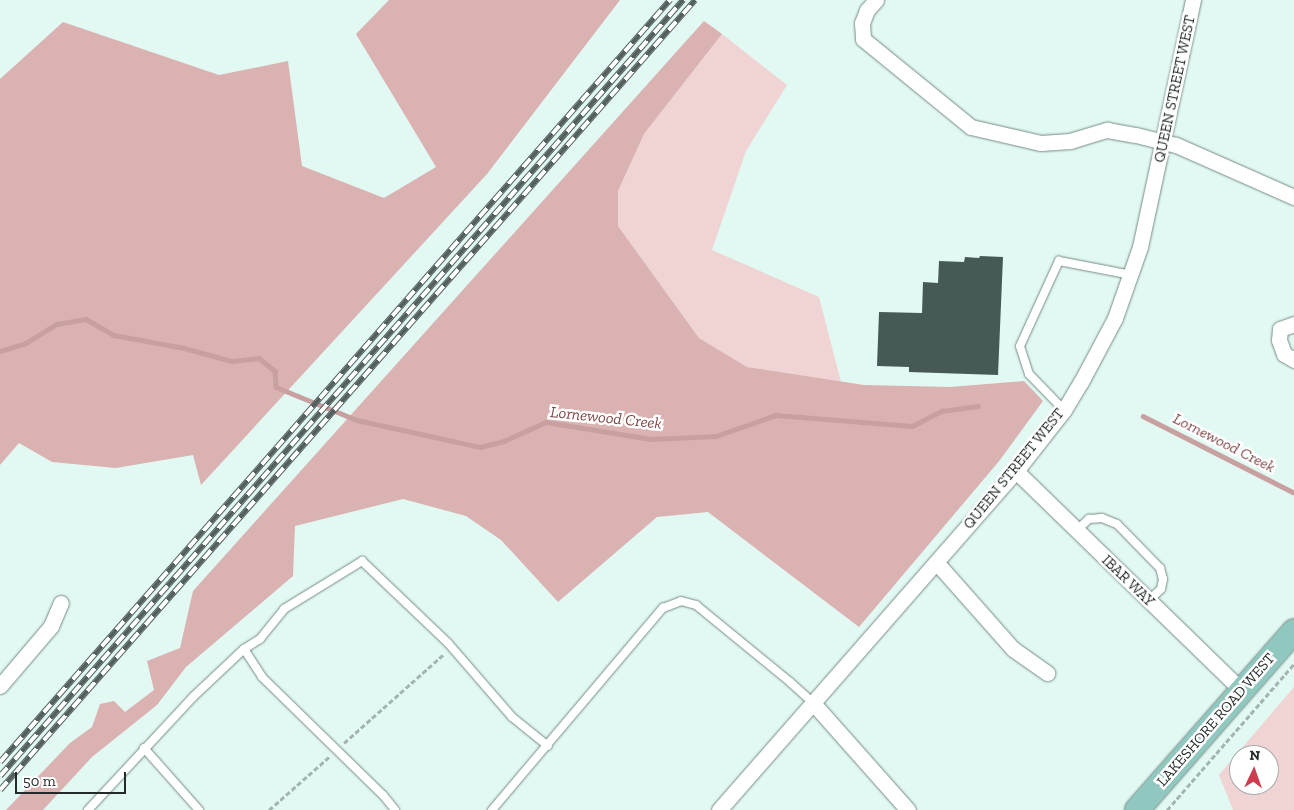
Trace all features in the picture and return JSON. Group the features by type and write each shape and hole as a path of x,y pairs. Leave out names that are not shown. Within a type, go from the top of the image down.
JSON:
{"main road":[{"name":"LAKESHORE ROAD WEST","path":"1137,810 1294,631"}],"street":[{"path":"876,0 867,10 862,23 863,39 971,127 1041,143 1070,141 1107,130 1164,142 1176,145 1294,196"},
{"name":"QUEEN STREET WEST","path":"719,810 1016,471 1064,410 1098,353 1132,275 1148,215 1193,0"},
{"path":"1294,324 1280,329 1280,340 1284,354 1294,360"},
{"name":"IBAR WAY","path":"1016,471 1242,690"},
{"path":"936,562 1013,648 1047,673"},
{"path":"0,686 51,626 61,603"},
{"path":"813,703 908,810"}],"lane":[{"path":"1064,410 1029,374 1020,346 1059,261 1132,275"},
{"path":"1076,530 1089,519 1102,518 1117,524 1160,568 1163,578 1161,589 1148,601"},
{"path":"88,810 144,748 244,649 260,639 284,609 362,561 451,647 512,717 548,746"},
{"path":"492,810 548,746 662,608 681,601 696,605 813,703"},
{"path":"244,649 262,677 383,795 395,810"},
{"path":"144,748 199,810"}],"path":[{"path":"269,810 451,647"},
{"path":"1166,810 1294,664"}],"shaded area":[{"path":"389,0 620,0 487,174 201,485 193,455 116,468 52,462 19,443 0,465 0,79 63,22 219,75 288,61 302,166 384,198 436,167 356,34"},
{"path":"704,21 722,34 644,134 618,191 618,226 699,338 747,367 864,385 950,387 1024,381 1043,401 1000,460 859,627 708,512 657,517 558,602 501,540 466,516 403,499 295,526 293,576 186,667 157,705 92,757 43,810 6,810 70,743 92,727 100,704 114,701 125,712 154,690 147,661 180,648 193,591"},
{"path":"722,34 787,85 746,151 712,250 819,297 841,382 747,367 699,338 618,226 618,191 644,134"},
{"path":"1294,687 1294,810 1233,810 1219,775 1229,763 1229,795 1279,795 1279,745 1245,745"}],"building":[{"path":"980,256 1003,257 998,375 909,372 909,367 877,366 879,312 922,313 923,282 938,283 939,261 964,262 965,257 979,258"}],"waterway":[{"name":"Lornewood Creek","path":"0,351 26,343 57,324 86,319 114,335 184,348 232,361 259,358 275,371 276,387 357,420 480,447 504,441 546,422 651,439 716,436 776,415 912,426 942,411 978,406"},
{"name":"Lornewood Creek","path":"1143,416 1293,492"}],"railway":[{"path":"0,762 670,0"},
{"path":"0,776 683,0"},
{"path":"0,790 695,0"}]}
